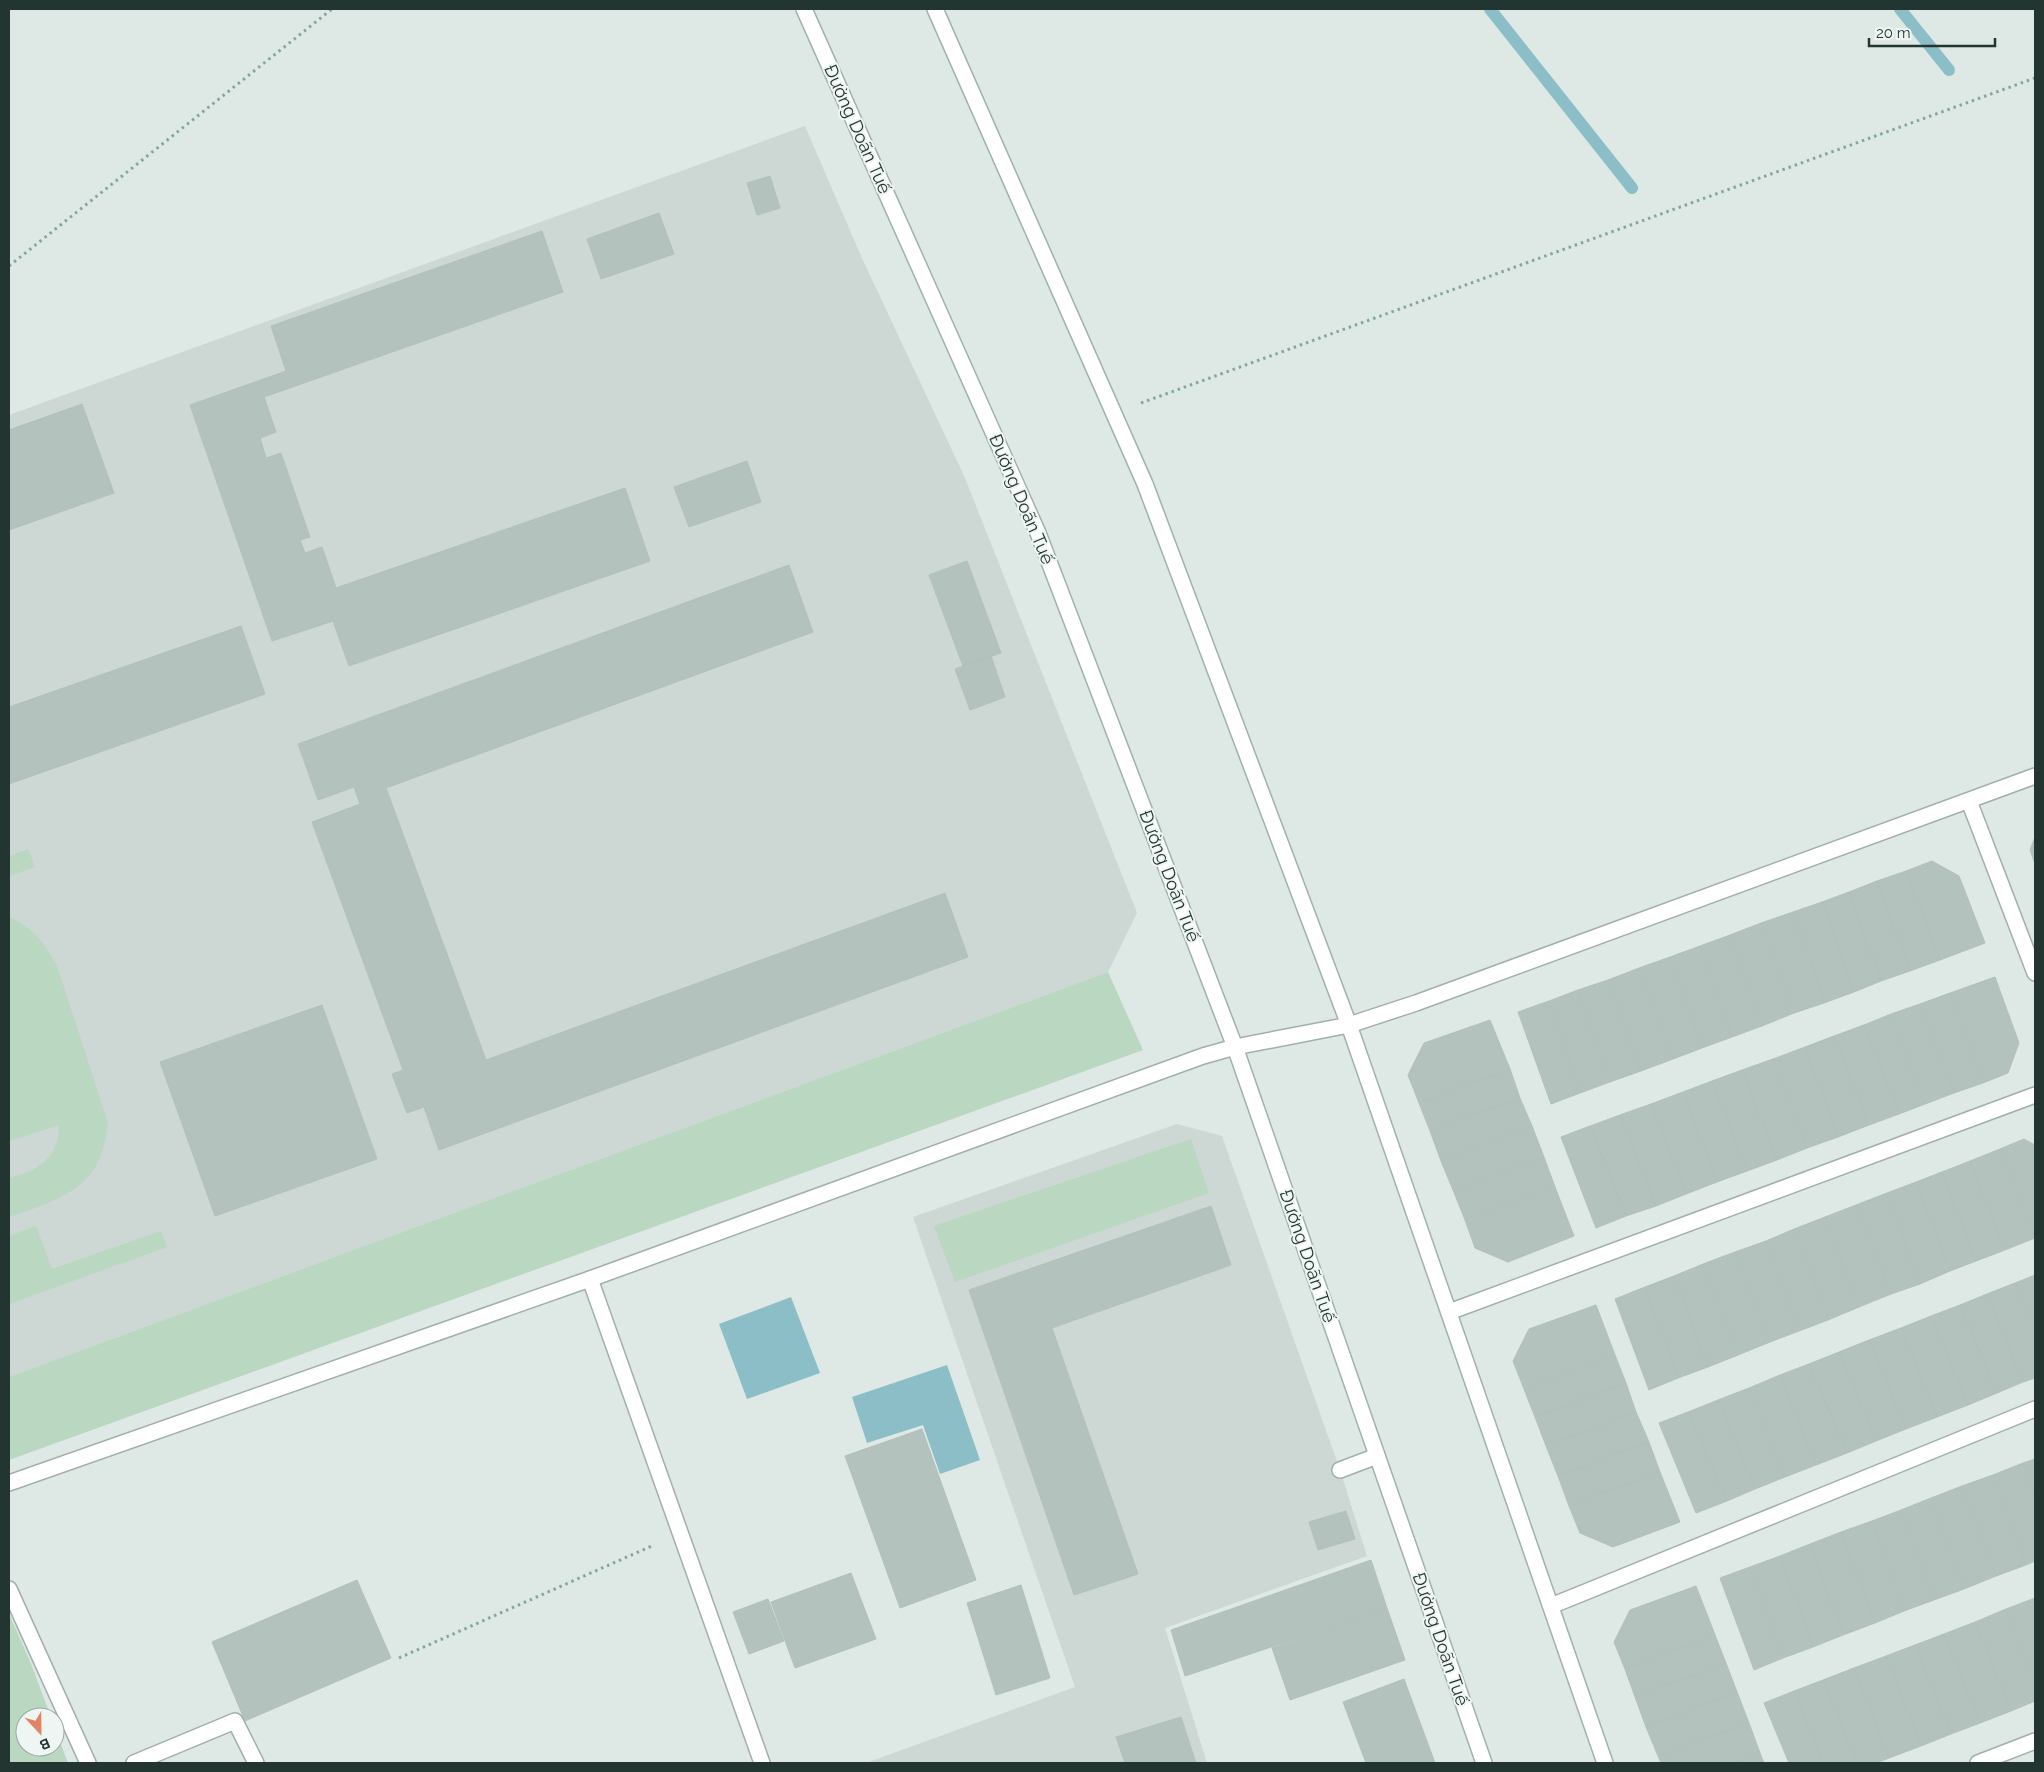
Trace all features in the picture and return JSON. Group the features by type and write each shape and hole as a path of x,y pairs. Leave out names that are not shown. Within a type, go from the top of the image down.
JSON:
{"street":[{"name":"Đường Doãn Tuế","path":"804,9 1038,533 1235,1047 1484,1763"},
{"path":"935,9 1145,484 1349,1025 1605,1763"},
{"path":"9,1483 590,1279 1203,1056 1235,1047 1349,1025 1416,1003 2035,776"},
{"path":"1969,801 2035,973"},
{"path":"1449,1312 2035,1095"},
{"path":"590,1279 762,1763"},
{"path":"1551,1606 2035,1409"},
{"path":"1340,1470 1377,1456"},
{"path":"9,1589 88,1763"},
{"path":"134,1763 235,1721 256,1763"},
{"path":"1978,1763 2035,1741"}],"path":[{"path":"9,266 332,9"},
{"path":"1137,404 2035,78"},
{"path":"399,1658 680,1534"}],"shaded area":[{"path":"805,126 861,256 965,478 1137,913 1108,972 9,1377 9,415"},
{"path":"1177,1124 1222,1136 1340,1470 1367,1556 1165,1628 1207,1763 866,1763 1075,1687 913,1217"}],"green space":[{"path":"28,849 35,867 9,876 9,856"},
{"path":"9,917 25,925 37,937 48,950 57,966 108,1123 97,1164 80,1184 70,1192 46,1204 9,1217 9,1178 38,1167 45,1161 55,1146 59,1125 9,1141"},
{"path":"1108,972 1143,1050 9,1460 9,1377"},
{"path":"1191,1139 1209,1193 955,1282 934,1226"},
{"path":"36,1226 52,1269 161,1231 167,1247 9,1304 9,1236"},
{"path":"9,1614 30,1661 47,1707 15,1707 15,1757 65,1757 65,1755 68,1763 9,1763"}],"water":[{"path":"791,1297 820,1373 747,1399 719,1324"},
{"path":"947,1365 980,1460 940,1474 923,1425 867,1443 852,1397"}],"building":[{"path":"770,176 780,208 757,215 747,183"},
{"path":"659,213 674,254 601,279 587,239"},
{"path":"542,231 563,292 264,397 276,432 260,438 266,458 281,453 310,537 300,540 305,553 322,547 336,588 625,488 650,561 349,666 333,621 272,641 190,405 286,371 271,326"},
{"path":"82,404 114,493 9,530 9,430"},
{"path":"747,461 761,502 689,527 674,487"},
{"path":"967,561 1001,653 963,666 929,575"},
{"path":"789,565 813,632 386,788 486,1060 945,893 968,957 439,1150 424,1107 407,1113 392,1074 403,1070 312,822 360,804 354,787 318,800 298,744"},
{"path":"241,626 265,694 9,784 9,707"},
{"path":"991,656 1005,697 970,710 955,669"},
{"path":"2035,837 2035,864 2030,850"},
{"path":"1932,861 1959,876 1985,943 1940,960 1906,871"},
{"path":"1906,871 1940,960 1910,971 1877,881"},
{"path":"1877,881 1910,971 1881,981 1849,892"},
{"path":"1849,892 1881,981 1854,992 1822,902"},
{"path":"1822,902 1854,992 1824,1003 1793,912"},
{"path":"1793,912 1824,1003 1794,1013 1761,923"},
{"path":"1761,923 1794,1013 1762,1026 1730,935"},
{"path":"1730,935 1762,1026 1732,1037 1700,946"},
{"path":"1700,946 1732,1037 1702,1048 1670,957"},
{"path":"1670,957 1702,1048 1673,1059 1639,968"},
{"path":"1639,968 1673,1059 1641,1071 1608,980"},
{"path":"1995,977 2019,1043 2008,1073 1983,1083 1950,993"},
{"path":"1608,980 1641,1071 1610,1082 1578,990"},
{"path":"1578,990 1610,1082 1580,1093 1549,1001"},
{"path":"1950,993 1983,1083 1954,1093 1920,1004"},
{"path":"1549,1001 1580,1093 1551,1104 1518,1012"},
{"path":"1920,1004 1954,1093 1925,1104 1891,1014"},
{"path":"322,1005 377,1159 215,1216 160,1062"},
{"path":"1891,1014 1925,1104 1899,1114 1864,1025"},
{"path":"1490,1020 1510,1069 1419,1103 1408,1075 1424,1043"},
{"path":"1864,1025 1899,1114 1869,1125 1834,1036"},
{"path":"1834,1036 1869,1125 1838,1137 1805,1047"},
{"path":"1805,1047 1838,1137 1807,1148 1773,1059"},
{"path":"1773,1059 1807,1148 1777,1160 1742,1070"},
{"path":"1510,1069 1520,1098 1430,1131 1419,1103"},
{"path":"1742,1070 1777,1160 1747,1171 1712,1081"},
{"path":"1712,1081 1747,1171 1717,1182 1683,1092"},
{"path":"1683,1092 1717,1182 1686,1194 1651,1104"},
{"path":"1520,1098 1532,1126 1441,1161 1430,1131"},
{"path":"1651,1104 1686,1194 1656,1206 1620,1115"},
{"path":"1620,1115 1656,1206 1626,1216 1590,1126"},
{"path":"1532,1126 1544,1157 1453,1190 1441,1161"},
{"path":"1590,1126 1626,1216 1596,1228 1561,1137"},
{"path":"2024,1139 2035,1145 2035,1238 2000,1149"},
{"path":"2000,1149 2035,1238 2005,1250 1970,1161"},
{"path":"1544,1157 1555,1187 1465,1220 1453,1190"},
{"path":"1970,1161 2005,1250 1976,1261 1942,1172"},
{"path":"1942,1172 1976,1261 1950,1271 1916,1182"},
{"path":"1916,1182 1950,1271 1920,1284 1887,1193"},
{"path":"1555,1187 1574,1236 1508,1262 1475,1248 1465,1220"},
{"path":"1887,1193 1920,1284 1891,1294 1856,1205"},
{"path":"1856,1205 1891,1294 1859,1307 1825,1217"},
{"path":"1211,1206 1231,1265 1052,1328 1138,1574 1074,1595 969,1290"},
{"path":"1825,1217 1859,1307 1828,1320 1794,1229"},
{"path":"1794,1229 1828,1320 1799,1331 1766,1241"},
{"path":"1766,1241 1799,1331 1770,1342 1735,1252"},
{"path":"1735,1252 1770,1342 1738,1355 1703,1264"},
{"path":"1703,1264 1738,1355 1708,1367 1674,1276"},
{"path":"2035,1275 2035,1332 2015,1283"},
{"path":"1674,1276 1708,1367 1678,1378 1645,1287"},
{"path":"2015,1283 2035,1332 2035,1378 2023,1382 1987,1294"},
{"path":"1645,1287 1678,1378 1649,1390 1615,1299"},
{"path":"1987,1294 2023,1382 1997,1393 1960,1305"},
{"path":"1596,1305 1615,1355 1524,1389 1513,1361 1529,1329"},
{"path":"1960,1305 1997,1393 1968,1405 1931,1316"},
{"path":"1931,1316 1968,1405 1937,1417 1901,1328"},
{"path":"1901,1328 1937,1417 1906,1429 1869,1340"},
{"path":"1869,1340 1906,1429 1876,1441 1839,1352"},
{"path":"1839,1352 1876,1441 1847,1453 1809,1364"},
{"path":"1615,1355 1626,1383 1535,1417 1524,1389"},
{"path":"1809,1364 1847,1453 1816,1465 1780,1375"},
{"path":"1780,1375 1816,1465 1785,1477 1749,1388"},
{"path":"1626,1383 1636,1412 1546,1446 1535,1417"},
{"path":"1749,1388 1785,1477 1755,1489 1718,1400"},
{"path":"1718,1400 1755,1489 1727,1501 1688,1412"},
{"path":"1636,1412 1649,1442 1558,1476 1546,1446"},
{"path":"1688,1412 1727,1501 1696,1513 1659,1423"},
{"path":"922,1429 976,1580 900,1608 845,1456"},
{"path":"1649,1442 1660,1472 1569,1506 1558,1476"},
{"path":"2035,1459 2035,1498 2023,1463"},
{"path":"2023,1463 2035,1498 2035,1561 2026,1565 1993,1475"},
{"path":"1660,1472 1680,1522 1613,1547 1580,1533 1569,1506"},
{"path":"1993,1475 2026,1565 1996,1576 1962,1486"},
{"path":"1962,1486 1996,1576 1964,1589 1931,1498"},
{"path":"1931,1498 1964,1589 1934,1600 1901,1510"},
{"path":"1901,1510 1934,1600 1904,1611 1872,1521"},
{"path":"1346,1511 1355,1539 1318,1550 1309,1522"},
{"path":"1872,1521 1904,1611 1875,1623 1841,1532"},
{"path":"1841,1532 1875,1623 1843,1635 1810,1544"},
{"path":"1810,1544 1843,1635 1813,1647 1780,1556"},
{"path":"1780,1556 1813,1647 1783,1658 1750,1567"},
{"path":"1371,1560 1387,1608 1185,1676 1171,1630"},
{"path":"1750,1567 1783,1658 1754,1670 1720,1578"},
{"path":"851,1573 876,1639 795,1668 771,1602"},
{"path":"357,1580 391,1658 245,1721 212,1642"},
{"path":"1021,1585 1050,1678 996,1695 967,1603"},
{"path":"1696,1586 1715,1635 1625,1669 1614,1642 1630,1610"},
{"path":"2035,1598 2035,1684 2006,1609"},
{"path":"768,1599 784,1641 749,1654 733,1612"},
{"path":"1387,1608 1405,1660 1290,1700 1272,1648"},
{"path":"2006,1609 2035,1684 2035,1701 2011,1711 1975,1622"},
{"path":"1975,1622 2011,1711 1980,1723 1944,1634"},
{"path":"1944,1634 1980,1723 1951,1734 1915,1645"},
{"path":"1715,1635 1726,1663 1635,1697 1625,1669"},
{"path":"1915,1645 1951,1734 1921,1746 1886,1656"},
{"path":"1886,1656 1921,1746 1889,1758 1854,1668"},
{"path":"1726,1663 1737,1692 1646,1727 1635,1697"},
{"path":"1854,1668 1889,1758 1876,1763 1857,1763 1823,1680"},
{"path":"1404,1679 1435,1763 1366,1763 1343,1702"},
{"path":"1823,1680 1857,1763 1823,1763 1794,1691"},
{"path":"1794,1691 1823,1763 1789,1763 1764,1703"},
{"path":"1737,1692 1749,1723 1658,1756 1646,1727"},
{"path":"1181,1717 1196,1763 1125,1763 1116,1737"},
{"path":"1749,1723 1760,1753 1733,1763 1661,1763 1658,1756"},
{"path":"1760,1753 1764,1763 1733,1763"}],"waterway":[{"path":"1490,9 1632,188"},
{"path":"1900,9 1949,70"}]}
